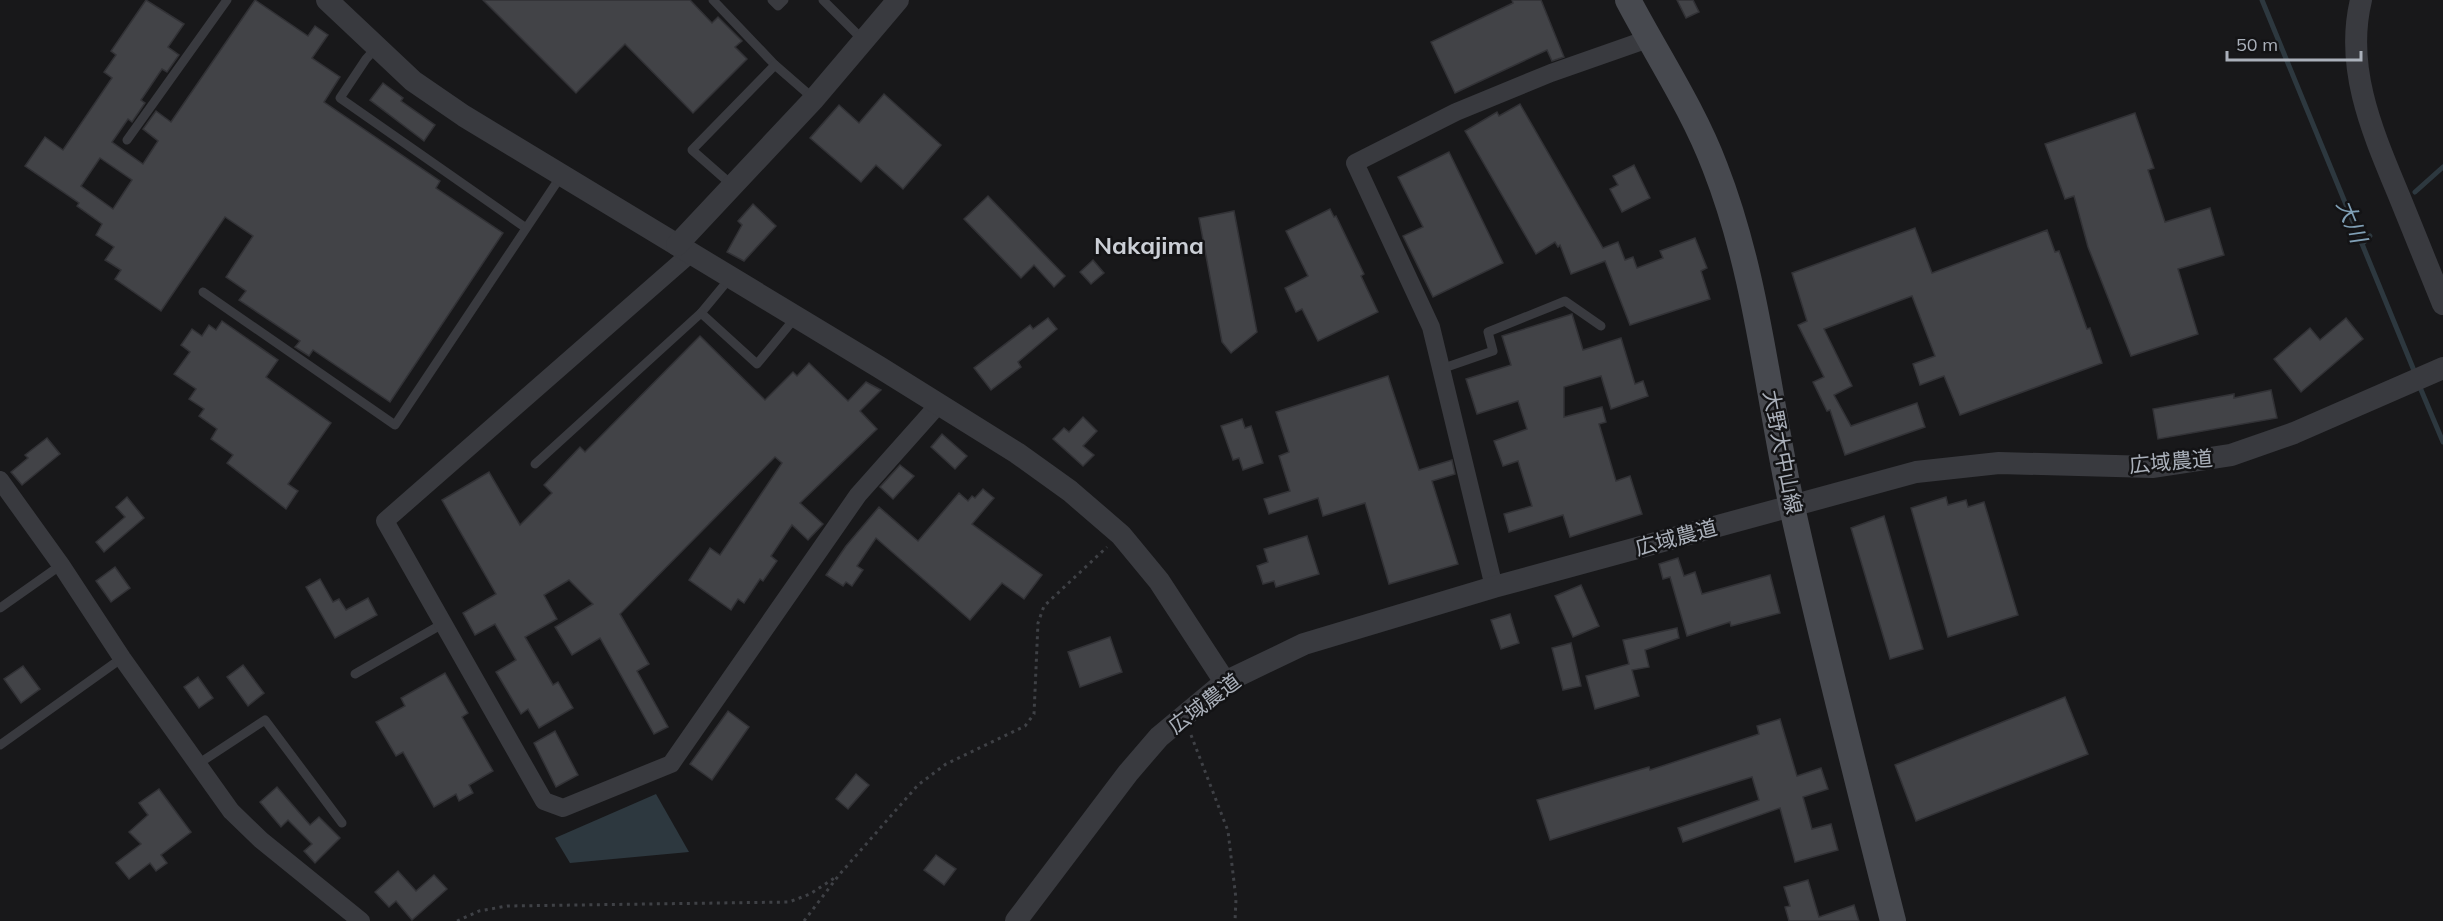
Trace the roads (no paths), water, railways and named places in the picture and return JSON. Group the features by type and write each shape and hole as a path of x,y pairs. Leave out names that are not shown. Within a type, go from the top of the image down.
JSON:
{"main road":[{"name":"大野大中山線","path":"1628,0 1679,92 1715,166 1736,227 1754,294 1792,505 1893,921"}],"street":[{"path":"327,0 413,81 455,111 939,404 1017,453 1070,491 1121,535 1179,609 1225,682"},
{"path":"898,0 814,99 733,186 683,249 385,521 544,801 562,808 670,764 858,495 939,404"},
{"path":"2361,0 2357,44 2358,74 2364,107 2443,304"},
{"path":"1494,587 1431,327 1355,163 1456,111 1551,73 1648,39"},
{"name":"広域農道","path":"1016,921 1128,773 1159,737 1225,682 1304,644 1494,587 1916,472 1999,463 2152,466 2231,455 2294,433 2443,368"},
{"path":"0,480 61,565 122,658 231,811 261,840 361,921"}],"lane":[{"path":"127,140 227,0"},
{"path":"713,0 775,65 814,99"},
{"path":"772,0 778,6 784,0"},
{"path":"823,0 865,41"},
{"path":"376,48 340,98 526,228"},
{"path":"733,186 692,150 775,65"},
{"path":"203,292 395,425 561,176"},
{"path":"535,464 701,313 730,278"},
{"path":"1441,369 1493,351 1488,332 1564,301 1602,326"},
{"path":"701,313 758,364 796,318"},
{"path":"0,608 61,565"},
{"path":"355,674 444,623"},
{"path":"0,746 122,658"},
{"path":"198,764 265,720 342,823"}],"waterway":[{"name":"大川","path":"2262,0 2415,373"},
{"path":"2415,192 2443,167"},
{"path":"2362,244 2370,236"},
{"name":"大川","path":"2419,385 2443,442"}],"district":[{"name":"Nakajima","path":"1149,245"}]}
